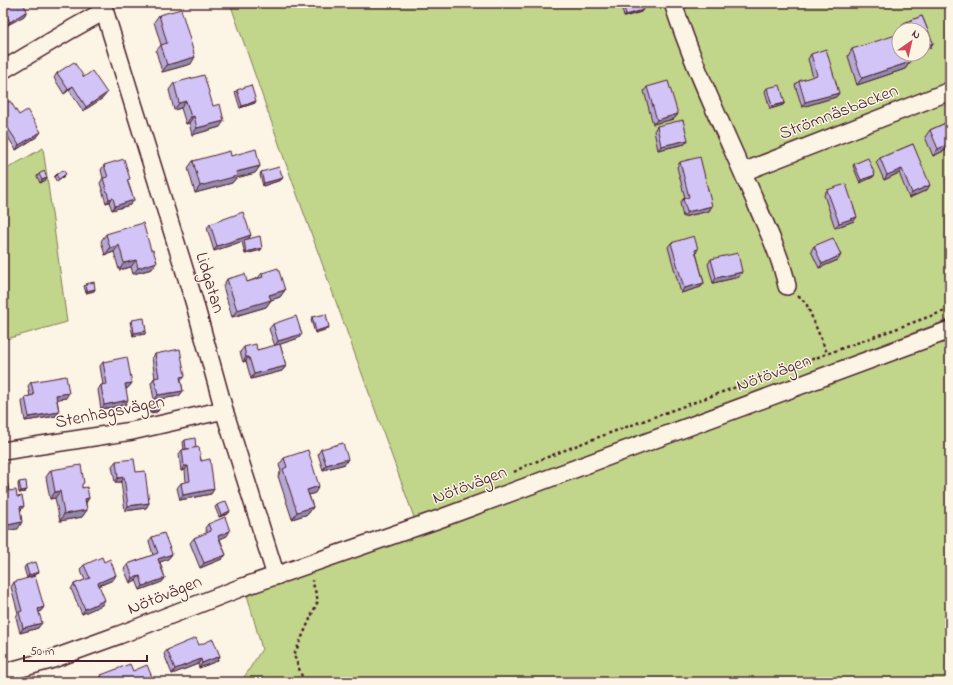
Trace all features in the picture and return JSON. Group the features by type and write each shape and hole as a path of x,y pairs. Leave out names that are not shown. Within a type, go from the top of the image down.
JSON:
{"street":[{"path":"673,3 681,28 781,262 787,286"},
{"path":"3,70 72,29 103,7"},
{"name":"Lidgatan","path":"103,7 194,300 224,410 276,576"},
{"name":"Strömnäsbacken","path":"743,172 950,91"},
{"name":"Nötövägen","path":"3,673 50,660 240,588 439,519 950,330"},
{"name":"Stenhagsvägen","path":"3,452 132,431 224,410"}],"path":[{"path":"787,286 806,303 827,352"},
{"path":"304,682 294,655 318,600 307,565"}],"green space":[{"path":"230,3 950,3 950,319 415,520 285,161"},
{"path":"43,148 67,322 3,340 3,171"},
{"path":"950,338 950,682 241,682 262,649 244,584"}],"building":[{"path":"3,3 23,3 27,11 10,22 3,10"},
{"path":"623,3 641,3 643,10 626,15"},
{"path":"181,9 195,57 167,65 161,45 167,43 159,15"},
{"path":"922,16 924,22 907,22"},
{"path":"891,37 891,62 910,62 862,78 852,49"},
{"path":"826,49 839,93 805,102 799,81 817,75 811,54"},
{"path":"74,62 84,77 92,71 107,93 86,107 73,86 68,89 57,73"},
{"path":"204,75 213,106 220,104 224,121 197,128 194,116 191,117 186,101 179,103 174,83"},
{"path":"668,81 678,114 657,120 647,87"},
{"path":"251,85 256,101 242,106 237,90"},
{"path":"780,85 785,103 772,106 767,88"},
{"path":"10,101 19,115 27,110 41,132 19,145 6,125 3,127 3,105"},
{"path":"683,120 688,140 661,146 657,126"},
{"path":"950,121 950,143 938,149 930,130"},
{"path":"913,144 930,185 912,193 902,169 887,175 880,158"},
{"path":"256,149 260,166 236,172 237,176 200,186 193,161 230,151 231,156"},
{"path":"700,157 712,206 687,212 683,199 689,197 680,162"},
{"path":"868,158 875,175 861,180 854,164"},
{"path":"124,159 130,179 127,180 134,200 115,206 113,198 109,199 103,178 108,177 104,165"},
{"path":"279,167 283,178 264,183 261,172"},
{"path":"63,170 66,174 59,179 56,175"},
{"path":"44,171 47,178 42,180 39,174"},
{"path":"846,184 857,217 839,223 827,190"},
{"path":"243,212 251,235 217,246 210,224"},
{"path":"143,223 151,250 153,250 157,262 138,268 136,260 124,263 119,245 110,248 106,234"},
{"path":"260,236 262,248 246,252 244,240"},
{"path":"694,236 698,249 695,250 704,283 684,288 671,243"},
{"path":"833,238 841,255 822,264 814,246"},
{"path":"738,253 742,272 716,278 711,259"},
{"path":"278,268 285,290 269,295 271,300 237,310 227,279 245,274 247,282 263,277 262,273"},
{"path":"94,282 95,289 87,291 86,284"},
{"path":"326,314 329,327 316,331 312,317"},
{"path":"296,316 302,334 278,341 273,324"},
{"path":"144,318 146,331 134,333 132,320"},
{"path":"256,344 257,350 280,344 286,366 254,374 249,357 246,357 244,347"},
{"path":"180,349 185,376 180,377 183,391 158,395 154,378 159,377 155,354"},
{"path":"127,357 132,383 125,384 128,400 104,405 101,385 107,384 103,362"},
{"path":"66,376 69,393 56,395 59,412 29,417 25,397 34,395 31,382"},
{"path":"158,405 159,410 151,411 151,406"},
{"path":"195,438 196,448 186,449 185,440"},
{"path":"343,443 348,459 326,465 321,449"},
{"path":"199,447 201,461 210,459 214,489 183,495 181,483 190,481 188,466 184,466 182,450"},
{"path":"308,450 319,486 307,490 313,507 297,512 283,469 287,467 284,458"},
{"path":"134,459 136,472 145,471 149,503 128,506 124,477 118,478 116,461"},
{"path":"81,465 84,483 82,484 82,488 87,487 89,498 85,499 87,510 64,514 60,491 55,492 51,470"},
{"path":"3,476 6,476 9,491 16,490 17,497 22,496 24,506 20,507 22,522 3,526"},
{"path":"26,481 27,490 21,491 19,482"},
{"path":"226,501 230,511 221,515 217,505"},
{"path":"225,517 230,531 218,536 226,555 204,563 194,538 211,531 208,524"},
{"path":"164,533 172,554 158,559 165,578 143,586 140,576 133,578 128,564 158,553 152,537"},
{"path":"102,557 104,562 110,559 116,575 98,583 105,600 85,609 74,584 90,578 84,565"},
{"path":"36,562 39,572 29,575 26,565"},
{"path":"35,576 44,607 38,609 42,623 23,628 19,612 22,611 14,582"},
{"path":"196,638 199,645 213,639 220,656 202,663 201,659 175,669 167,650"},
{"path":"130,664 133,671 147,665 154,682 103,682 101,675"}]}
